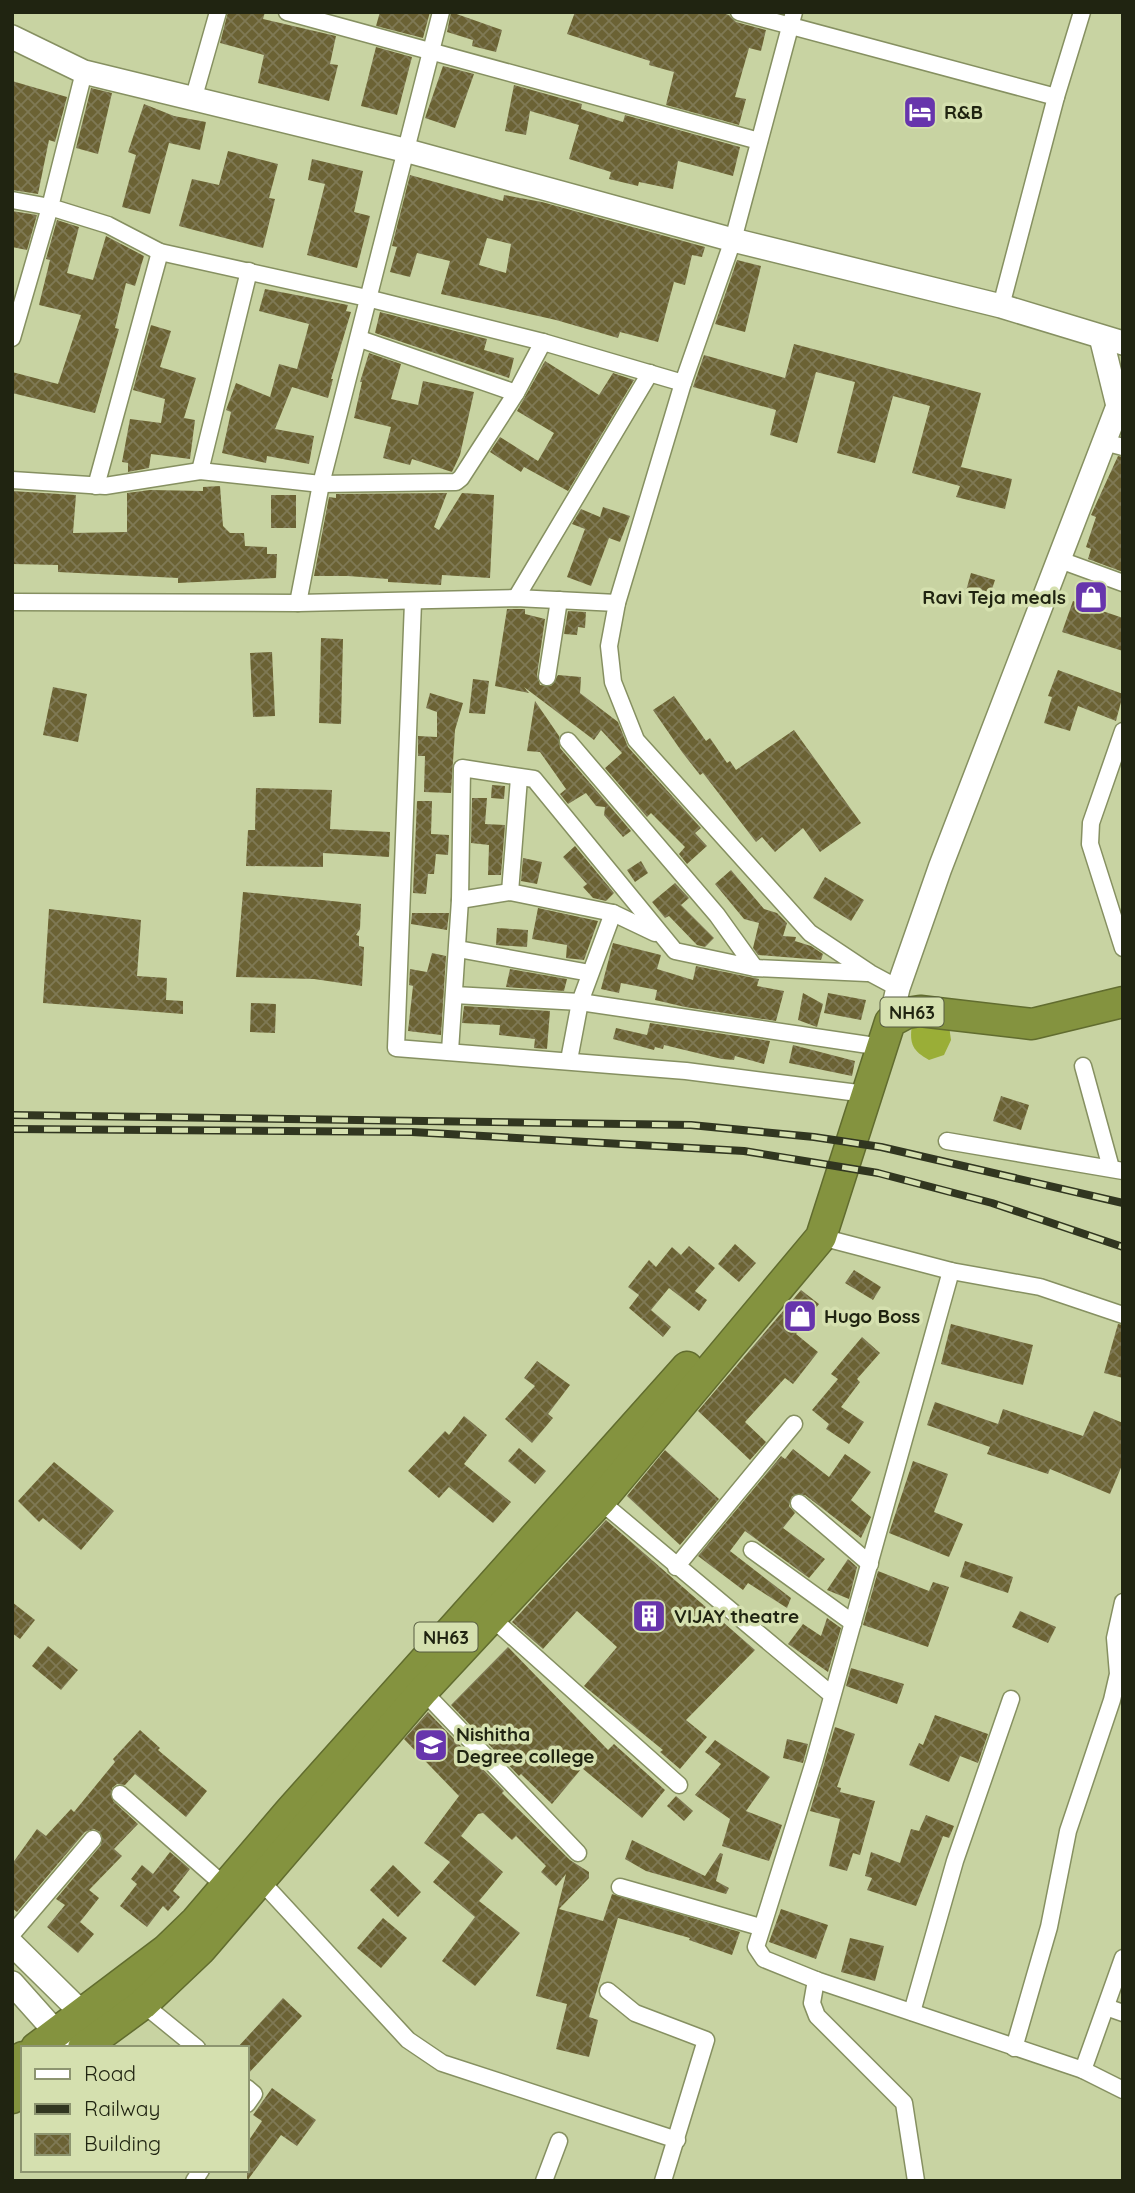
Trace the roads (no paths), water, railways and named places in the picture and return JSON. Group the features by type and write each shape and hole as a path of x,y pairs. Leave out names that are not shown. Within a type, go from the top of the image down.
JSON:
{"highway":[{"name":"NH63","path":"54,2042 88,2031 143,2004 201,1949 423,1691 493,1619 600,1501 821,1237 886,1034 906,1013 920,1011 1032,1024 1123,1002"},
{"name":"NH63","path":"88,2031 225,1886 692,1362 797,1237 812,1214 832,1203"}],"street":[{"path":"193,100 218,12"},
{"path":"287,12 760,141"},
{"path":"298,603 321,484 360,339 367,298 408,151 441,12"},
{"path":"739,12 792,20 1056,97"},
{"path":"1001,306 1056,97 1082,12"},
{"path":"792,20 733,240 683,383 617,603 609,646 613,682 636,740 810,933 870,973 898,988"},
{"path":"12,37 84,72 408,151 733,240 1001,306 1123,343"},
{"path":"12,338 50,207 84,72"},
{"path":"12,200 50,207 108,225 160,252 367,298 543,342 683,383"},
{"path":"96,486 160,252"},
{"path":"201,471 249,271"},
{"path":"454,995 580,1002 886,1034 898,988 959,818 1060,560 1113,444 1120,398 1101,337"},
{"path":"360,339 516,393"},
{"path":"12,480 96,486 201,471 321,484 456,482 516,393 543,342"},
{"path":"516,598 650,373"},
{"path":"1060,560 1123,583"},
{"path":"12,602 298,603 516,598 617,603"},
{"path":"547,677 559,600"},
{"path":"413,601 396,1048 569,1060 866,1094"},
{"path":"1123,731 1091,823 1090,844 1123,948"},
{"path":"568,741 717,915 755,968"},
{"path":"450,1051 460,900 462,768 534,779 659,935 675,951 755,968 870,973"},
{"path":"510,892 519,778"},
{"path":"460,900 510,892 612,913 659,935"},
{"path":"569,1060 580,1002 612,913"},
{"path":"457,949 590,972"},
{"path":"947,1141 1117,1169 1083,1066"},
{"path":"821,1237 951,1271 1040,1287 1123,1315"},
{"path":"951,1271 814,1762 760,1927 756,1947 758,1954 816,1980 1083,2070 1123,2090"},
{"path":"676,1567 794,1424"},
{"path":"600,1501 832,1695"},
{"path":"799,1503 870,1564"},
{"path":"752,1550 853,1623"},
{"path":"1014,2048 1049,1927 1068,1831 1112,1700 1118,1674 1115,1638 1123,1602"},
{"path":"493,1619 679,1785"},
{"path":"423,1691 578,1853"},
{"path":"912,2012 955,1861 1011,1699"},
{"path":"120,1794 225,1886"},
{"path":"12,1934 93,1839"},
{"path":"260,1880 408,2040 442,2063 677,2140"},
{"path":"620,1887 760,1927"},
{"path":"12,1944 88,2031"},
{"path":"1083,2070 1123,1958"},
{"path":"816,1980 812,2003 817,2016 904,2104 916,2181"},
{"path":"12,1983 54,2042"},
{"path":"608,1991 635,2013 706,2040 663,2181"},
{"path":"143,2004 195,2046"},
{"path":"1106,2007 1123,2013"},
{"path":"248,2089 254,2094 248,2103"},
{"path":"544,2181 559,2141"}],"railway":[{"path":"12,1115 691,1125 814,1137 881,1147 1123,1203"},
{"path":"12,1129 412,1132 744,1151 878,1173 992,1203 1123,1247"}],"place":[{"name":"R&B","path":"920,112"},
{"name":"Ravi Teja meals","path":"1091,597"},
{"name":"Hugo Boss","path":"800,1316"},
{"name":"VIJAY theatre","path":"649,1616"},
{"name":"Nishitha Degree college","path":"431,1745"}]}
